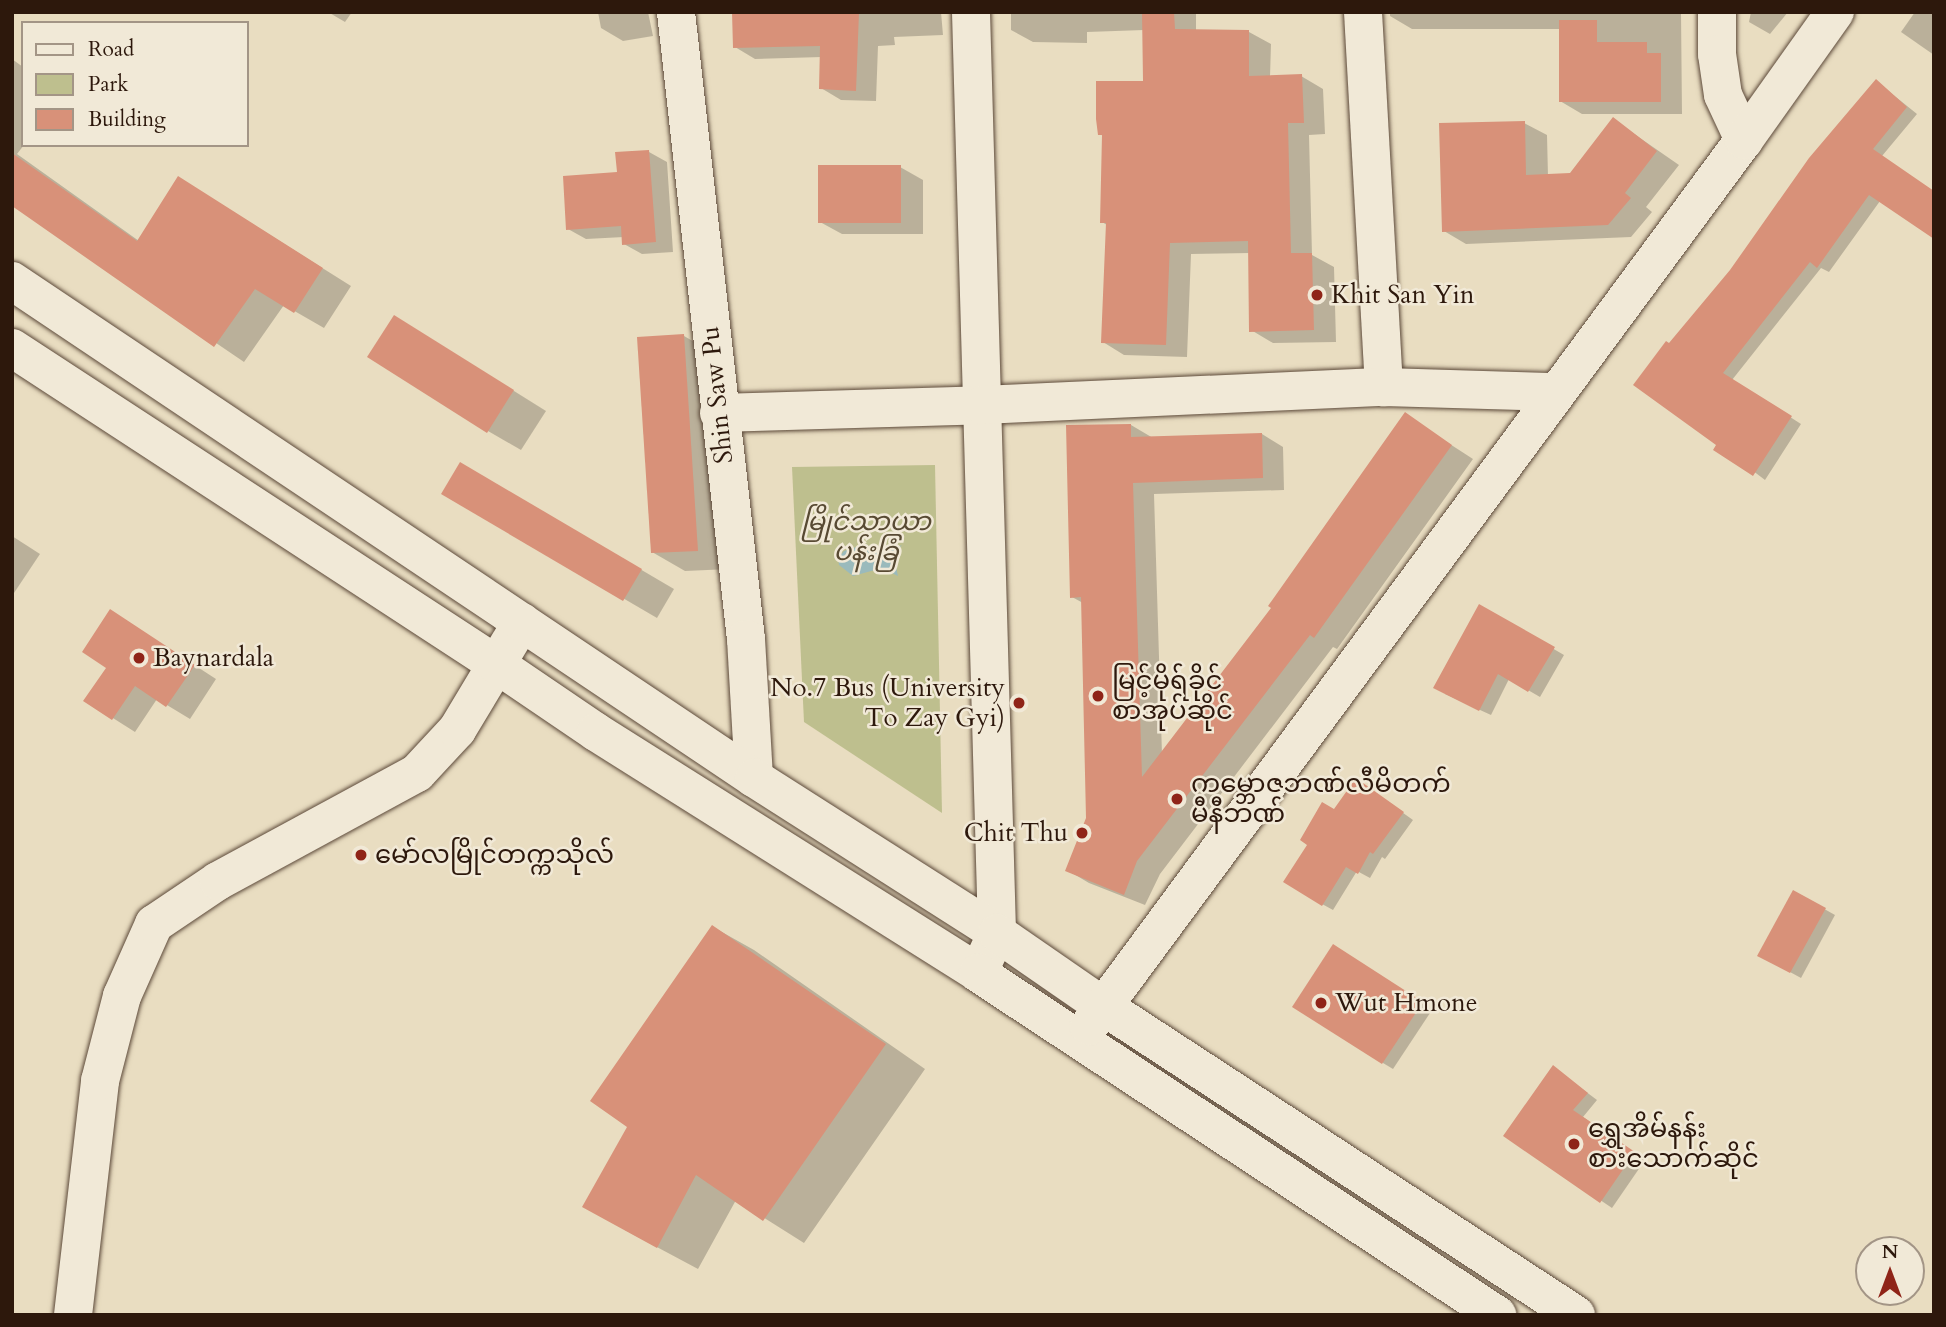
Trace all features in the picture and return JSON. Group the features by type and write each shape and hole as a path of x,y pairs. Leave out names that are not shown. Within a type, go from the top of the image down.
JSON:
{"main road":[{"name":"Shin Saw Pu","path":"676,12 746,639 754,778"},
{"path":"971,12 997,933 978,974"},
{"path":"1363,12 1384,387"},
{"path":"1717,12 1717,54 1723,95 1744,140"},
{"path":"1079,1039 1744,140 1835,12"},
{"path":"12,281 754,778 997,933 1103,1006 1576,1315"},
{"path":"12,348 596,732 1079,1039 1497,1315"},
{"path":"719,413 982,405 1384,387 1557,392"},
{"path":"73,1315 100,1081 122,996 154,924 218,881 417,773 457,730 522,622"}],"green space":[{"name":"မြိုင်သာယာ ပန်းခြံ","path":"935,465 942,813 804,722 792,467"}],"water":[{"path":"866,544 874,551 885,553 902,545 893,554 898,576 882,568 853,576 839,565 838,558 844,551"}],"building":[{"path":"732,12 859,12 856,91 819,89 820,46 733,48"},
{"path":"1142,12 1174,12 1175,29 1249,30 1249,76 1302,74 1304,123 1288,123 1291,253 1312,253 1314,330 1249,332 1248,241 1170,243 1166,345 1101,343 1106,223 1100,223 1102,135 1098,135 1096,119 1096,81 1143,81"},
{"path":"1559,20 1597,20 1597,42 1647,42 1647,53 1661,53 1661,102 1559,102"},
{"path":"1876,79 1907,107 1873,149 1934,191 1934,239 1869,195 1817,268 1810,262 1723,373 1792,416 1753,476 1713,450 1716,445 1633,385 1666,341 1669,343 1730,270 1809,158"},
{"path":"1613,117 1657,151 1625,193 1631,198 1608,225 1442,232 1439,123 1525,121 1526,175 1570,173"},
{"path":"649,150 656,242 622,245 621,226 566,230 563,176 617,172 615,152"},
{"path":"12,153 137,241 178,176 323,268 294,313 255,289 214,347 12,206"},
{"path":"818,165 901,165 901,223 818,223"},
{"path":"394,315 514,390 487,433 367,357"},
{"path":"684,334 698,551 651,553 637,337"},
{"path":"1405,412 1452,445 1314,638 1310,635 1137,861 1124,895 1065,871 1086,818 1081,597 1070,598 1066,425 1131,424 1131,437 1262,433 1263,478 1133,483 1142,777 1271,608 1268,606"},
{"path":"460,462 642,569 623,601 441,494"},
{"path":"1479,604 1555,647 1528,692 1498,674 1479,711 1433,688"},
{"name":"Baynardala","path":"110,609 195,665 166,707 135,686 112,720 83,701 106,668 82,652"},
{"path":"1356,778 1404,812 1373,854 1370,852 1358,874 1346,867 1322,906 1283,882 1307,845 1300,840 1322,802 1334,809"},
{"path":"1793,890 1826,908 1790,973 1757,956"},
{"path":"712,925 886,1044 763,1221 696,1175 657,1248 582,1207 627,1127 590,1101"},
{"path":"1333,944 1423,1002 1382,1064 1292,1007"},
{"path":"1553,1065 1588,1093 1573,1110 1635,1152 1600,1203 1503,1136"}],"place":[{"name":"Khit San Yin","path":"1317,295"},
{"name":"Baynardala","path":"139,658"},
{"name":"မြင့်မိုရ်ခိုင် စာအုပ်ဆိုင်","path":"1098,696"},
{"name":"No.7 Bus (University To Zay Gyi)","path":"1019,703"},
{"name":"ကမ္ဘောဇဘဏ်လီမိတက် မီနီဘဏ်","path":"1177,799"},
{"name":"Chit Thu","path":"1082,833"},
{"name":"မော်လမြိုင်တက္ကသိုလ်","path":"361,855"},
{"name":"Wut Hmone","path":"1321,1003"},
{"name":"ရွှေအိမ်နန်း စားသောက်ဆိုင်","path":"1574,1144"}]}
